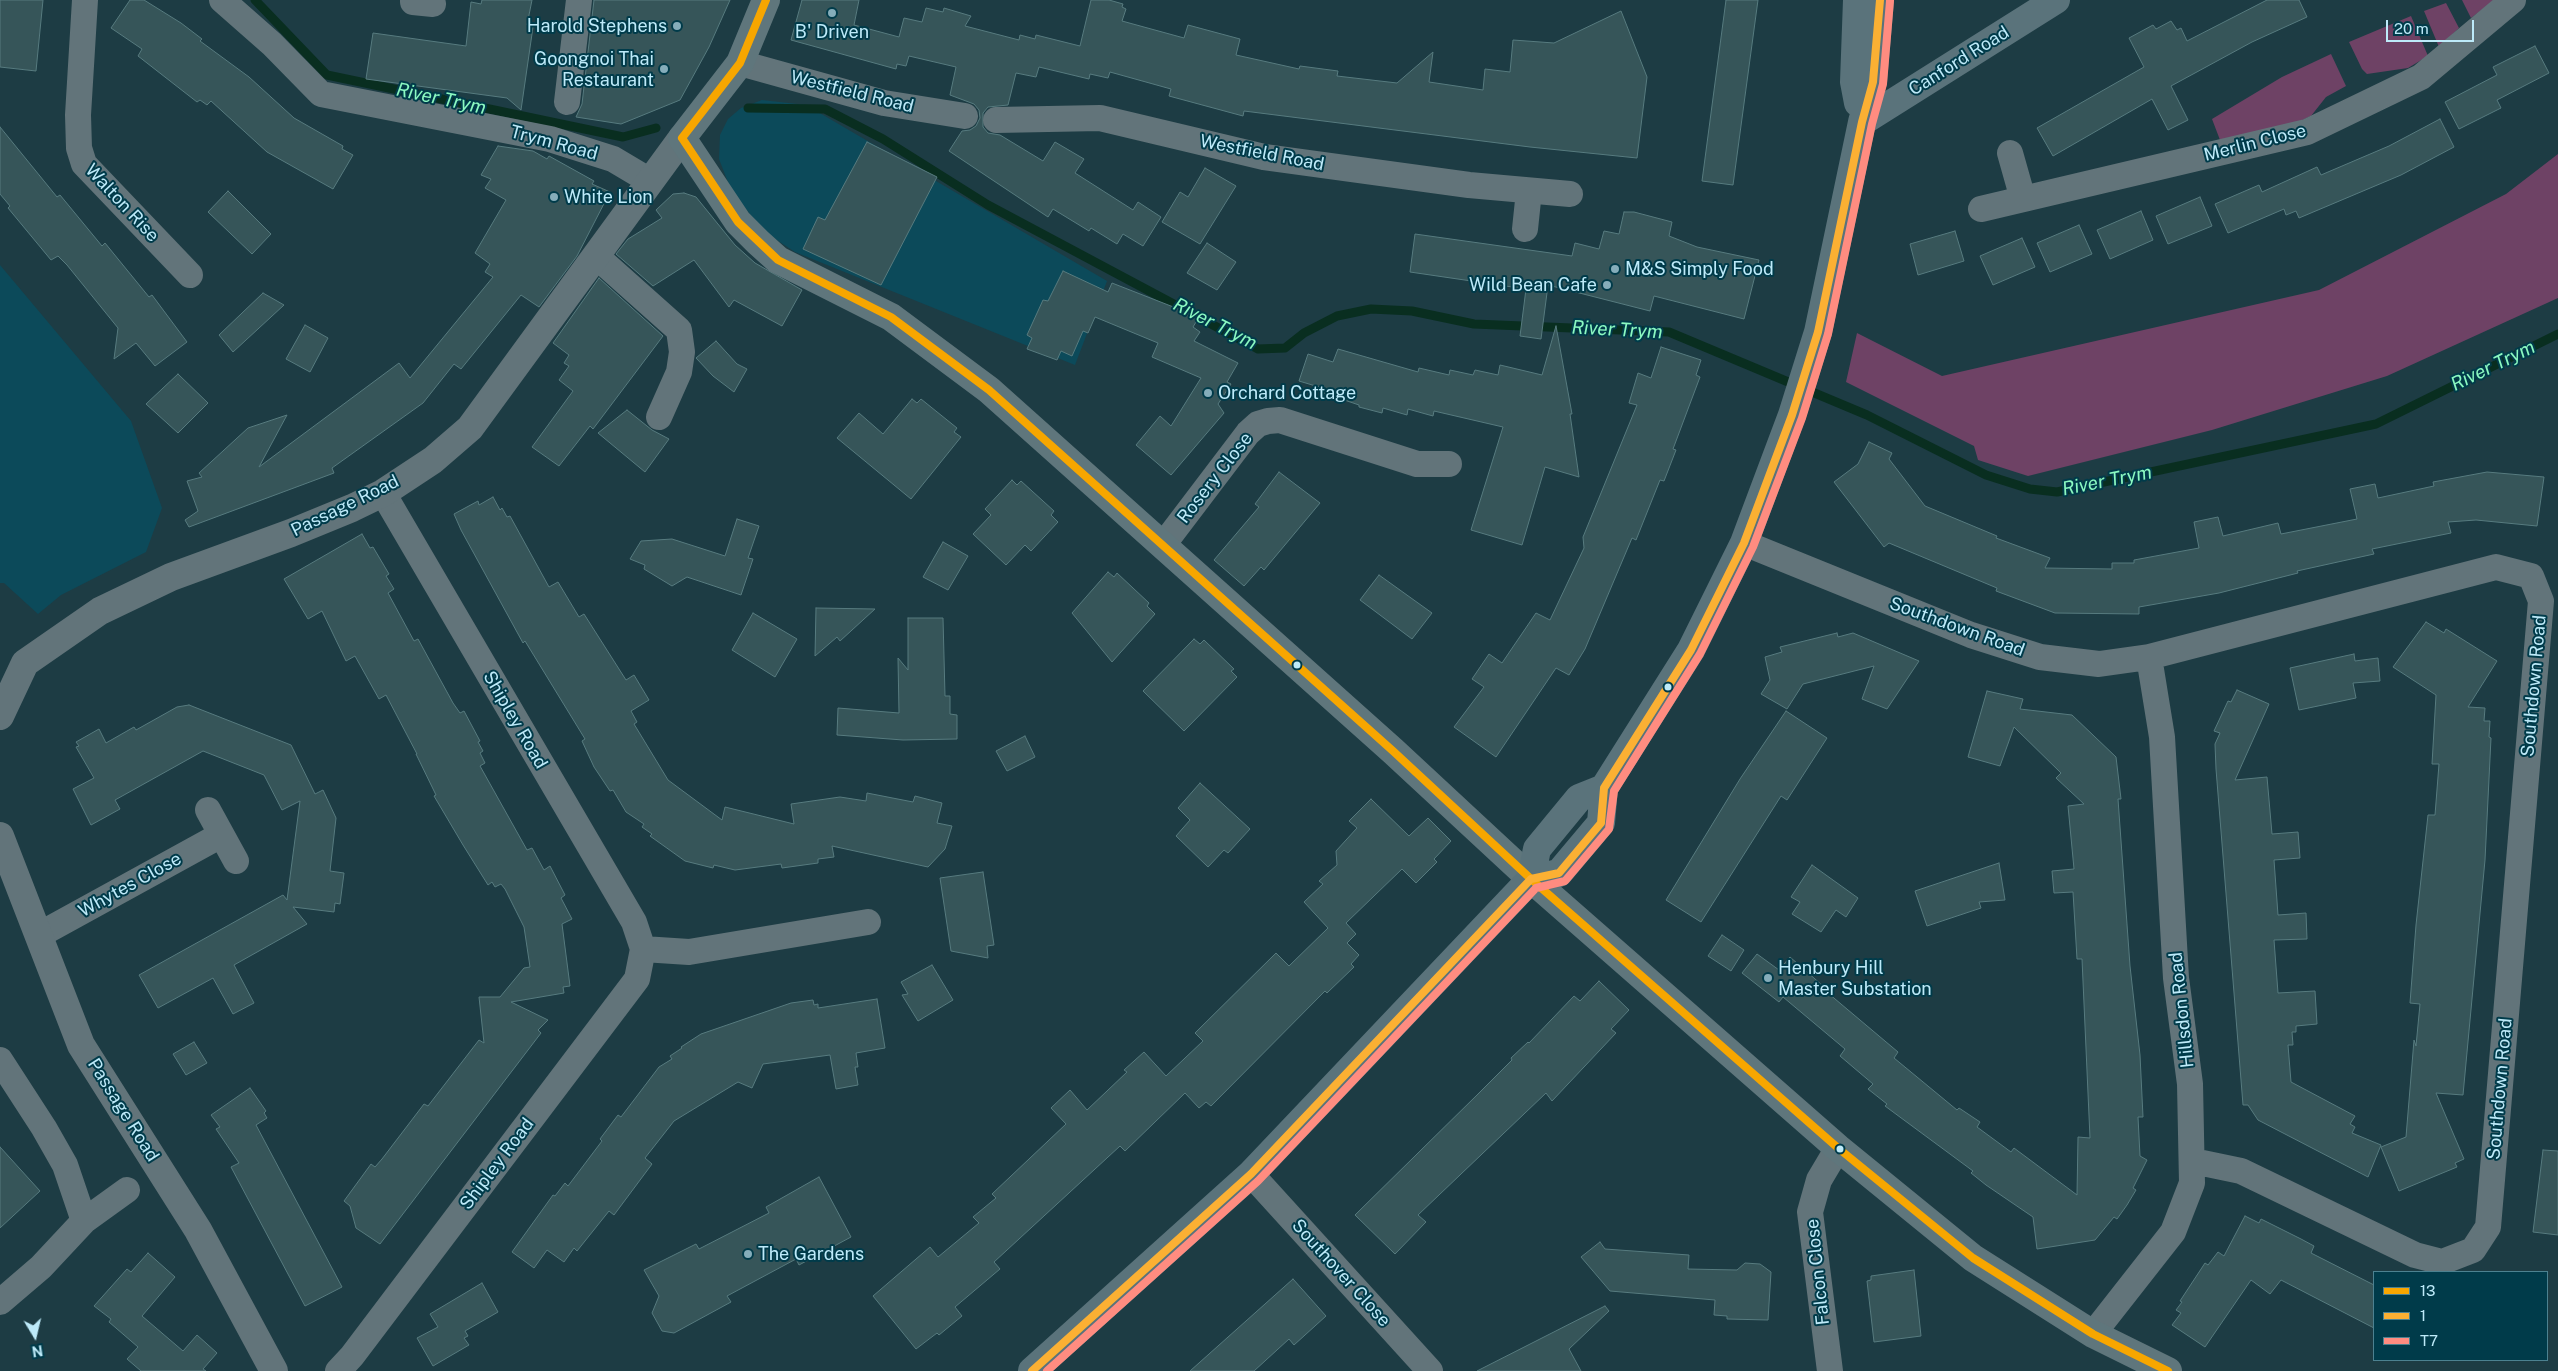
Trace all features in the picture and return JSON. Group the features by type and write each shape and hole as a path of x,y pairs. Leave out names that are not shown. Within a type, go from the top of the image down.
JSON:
{"main road":[{"path":"766,0 740,63 682,138 738,222 778,260 898,322 989,390 1531,879 1838,1148 1974,1258 2093,1334 2168,1371"},
{"path":"1857,0 1854,82 1862,122"},
{"path":"1032,1371 1251,1174 1531,879 1559,873 1601,823 1604,788 1691,650 1744,543 1792,415 1818,332 1862,122 1873,82 1880,0"},
{"name":"Canford Road","path":"1862,122 2056,0"}],"street":[{"name":"Walton Rise","path":"85,0 78,115 79,148 84,164 190,275"},
{"name":"Trym Road","path":"222,0 272,44 321,94 550,139 613,159 650,181"},
{"path":"567,102 579,0"},
{"name":"Merlin Close","path":"1981,209 2307,132 2421,76 2513,0"},
{"name":"Westfield Road","path":"740,63 884,103 965,116"},
{"name":"Westfield Road","path":"996,120 1100,118 1264,157 1469,185 1570,194"},
{"name":"Passage Road","path":"0,716 25,663 100,611 171,577 291,533 383,493 433,460 470,428 682,138"},
{"path":"2010,153 2023,199"},
{"path":"1525,229 1529,190"},
{"path":"596,256 679,330 682,352 679,372 659,417"},
{"name":"Rosery Close","path":"1163,545 1248,433 1258,424 1268,421 1280,420 1415,473 1449,464"},
{"name":"Shipley Road","path":"338,1371 352,1356 637,979 643,950 634,922 383,493"},
{"name":"Southdown Road","path":"1744,543 1972,636 2040,657 2099,664 2149,657 2496,567 2531,576 2541,601 2488,1227 2473,1250 2442,1262 2415,1255 2241,1171 2193,1161"},
{"name":"Hillsdon Road","path":"2093,1334 2173,1232 2192,1184 2190,1084 2176,978 2162,737 2149,657"},
{"path":"208,810 236,861"},
{"name":"Whytes Close","path":"39,935 222,835"},
{"name":"Passage Road","path":"0,836 81,1045 198,1230 274,1371"},
{"path":"643,950 688,952 868,922"},
{"path":"0,1060 44,1128 65,1165 84,1221"},
{"name":"Falcon Close","path":"1830,1371 1810,1212 1818,1180 1838,1148"},
{"name":"Southover Close","path":"1251,1174 1430,1371"},
{"path":"0,1302 41,1267 84,1221 127,1190"}],"shaded area":[{"path":"2462,0 2495,0 2471,18"},
{"path":"2446,3 2459,28 2439,47 2424,11"},
{"path":"2411,16 2428,56 2408,68 2367,74 2362,69 2349,42"},
{"path":"2331,54 2346,86 2326,97 2311,116 2298,122 2220,140 2212,119 2282,77"},
{"path":"762,100 806,105 1107,281 1075,365 795,252 763,231 731,190 719,159 720,135 728,119 741,108"},
{"path":"2558,154 2558,298 2387,376 2212,430 2028,476 1978,460 1974,446 1846,382 1857,333 1942,376 2319,290 2506,194"},
{"path":"0,265 131,421 162,508 146,552 61,595 38,614 4,583 0,583"}],"building":[{"path":"0,0 43,0 36,71 0,67"},
{"path":"130,0 144,0 181,23 202,39 200,41 249,77 294,118 343,146 342,149 353,155 333,189 267,152 211,101 207,105 200,100 197,102 138,56 142,49 111,28"},
{"path":"482,0 532,0 527,25 533,27 521,110 507,98 366,79 373,33 466,46 471,2 481,4"},
{"path":"594,0 730,0 709,47 680,100 621,124 576,117 582,104"},
{"path":"802,0 859,0 854,25 899,37 904,18 922,22 926,8 943,12 944,8 971,16 965,26 1019,40 1020,35 1035,39 1036,35 1080,46 1091,0 1109,0 1123,4 1122,7 1126,9 1122,21 1184,38 1188,25 1240,39 1236,55 1299,69 1300,66 1338,71 1337,76 1397,83 1433,52 1429,82 1483,90 1485,69 1510,72 1513,40 1554,43 1621,11 1647,77 1637,158 1530,147 1244,111 1243,116 1169,96 1171,89 1110,72 1108,78 1090,74 1089,79 1039,67 1036,77 1016,73 1008,105 988,107 983,113 983,127 988,133 1000,135 1043,161 1055,142 1084,159 1075,173 1133,210 1138,202 1161,217 1143,246 1123,234 1117,244 1091,228 1089,231 1053,209 1048,217 949,151 962,131 970,130 976,126 980,118 979,110 974,104 950,95 956,67 909,56 906,66 897,64 896,69 791,40"},
{"path":"1726,0 1758,0 1733,185 1702,181"},
{"path":"2267,0 2299,0 2307,17 2252,42 2171,86 2188,120 2168,130 2152,99 2053,156 2037,128 2144,67 2129,38 2153,25 2156,29 2171,21 2177,30 2181,28 2187,41"},
{"path":"2535,46 2549,73 2497,100 2501,108 2459,129 2445,102 2497,75 2493,67"},
{"path":"2440,119 2454,147 2401,175 2299,218 2296,211 2286,215 2284,209 2228,233 2215,204 2259,185 2262,192 2317,167 2321,175 2389,146"},
{"path":"0,127 57,197 60,195 102,246 105,243 149,297 152,295 187,342 155,366 136,343 114,359 118,328 67,265 58,256 51,260 8,208 10,206 0,194"},
{"path":"867,142 937,177 881,285 803,249 818,217 825,220"},
{"path":"498,146 533,151 547,159 549,156 594,181 592,184 610,192 577,256 539,307 521,295 461,369 454,364 423,403 332,468 334,473 189,527 185,520 198,511 187,481 202,477 199,473 248,428 287,415 259,467 399,363 410,378 493,277 485,272 490,264 475,253 506,200 485,188 491,179 481,175"},
{"path":"1205,168 1236,186 1200,244 1162,222 1180,192 1188,197"},
{"path":"228,191 271,234 252,254 208,212"},
{"path":"684,193 696,197 735,245 755,263 802,290 782,326 734,300 729,307 694,260 653,286 616,254 628,239 662,218 656,210 673,194"},
{"path":"2200,197 2212,226 2168,244 2156,216"},
{"path":"2141,211 2153,240 2110,259 2097,230"},
{"path":"1624,212 1634,212 1672,222 1669,236 1697,247 1759,260 1744,319 1654,296 1650,311 1548,285 1541,339 1520,336 1526,289 1410,272 1415,234 1572,256 1575,243 1599,249 1604,231 1619,234"},
{"path":"2079,225 2092,254 2050,272 2037,243"},
{"path":"1955,231 1964,261 1918,275 1910,244"},
{"path":"2022,238 2035,267 1993,285 1980,256"},
{"path":"1207,243 1236,262 1217,290 1187,273"},
{"path":"1063,271 1108,292 1112,283 1199,317 1193,327 1200,332 1194,341 1238,363 1227,382 1231,384 1218,404 1224,413 1171,475 1136,445 1160,416 1171,426 1201,378 1152,357 1158,343 1095,317 1088,333 1083,331 1072,356 1061,351 1057,360 1027,349 1032,338 1027,335 1043,300 1048,301"},
{"path":"599,278 663,336 593,429 590,426 559,466 532,447 573,391 559,380 569,366 564,363 569,355 553,343"},
{"path":"263,293 284,305 233,352 219,335"},
{"path":"305,325 328,338 310,372 286,359"},
{"path":"1556,326 1572,414 1570,414 1579,477 1545,467 1522,545 1471,530 1503,427 1434,411 1433,416 1408,409 1407,415 1383,408 1382,413 1359,407 1359,405 1318,391 1319,387 1299,381 1308,354 1333,362 1338,349 1418,372 1419,368 1449,375 1450,370 1473,375 1475,370 1498,375 1500,365 1542,375"},
{"path":"716,341 737,364 747,369 734,392 713,376 696,358"},
{"path":"1661,347 1701,360 1696,375 1700,377 1673,449 1676,450 1664,481 1660,480 1636,540 1632,538 1585,649 1569,675 1556,668 1496,757 1454,727 1484,687 1472,679 1489,654 1502,663 1536,613 1550,620 1584,548 1583,537 1637,405 1629,403 1638,373 1651,378"},
{"path":"178,374 208,403 178,433 146,404"},
{"path":"912,399 917,403 921,399 957,428 954,432 961,437 911,499 837,438 859,413 883,434"},
{"path":"627,410 652,430 669,439 645,472 598,433"},
{"path":"1869,442 1892,453 1889,459 1925,506 1997,536 1996,538 2050,558 2045,568 2112,569 2112,563 2134,563 2134,560 2199,548 2194,522 2218,517 2223,536 2278,523 2281,534 2357,519 2350,489 2375,484 2378,498 2434,486 2433,482 2487,472 2544,477 2537,526 2476,520 2448,522 2451,533 2372,549 2374,554 2297,571 2298,573 2219,593 2139,607 2139,614 2055,613 1996,591 1997,588 1889,543 1884,547 1834,482 1858,464"},
{"path":"1279,472 1320,503 1264,570 1261,567 1244,586 1214,560 1259,507 1255,504"},
{"path":"1012,480 1017,485 1021,481 1054,511 1051,515 1058,522 1031,551 1025,545 1006,565 973,534 991,515 985,509"},
{"path":"493,497 500,510 502,508 507,517 510,516 549,587 558,582 579,617 584,614 626,680 634,675 649,700 631,711 637,722 634,724 668,780 722,820 725,807 794,824 791,804 840,797 866,801 867,793 913,802 915,796 942,803 937,823 952,826 945,849 928,867 832,846 834,857 818,859 818,863 782,868 781,864 735,870 714,865 713,868 685,861 650,836 652,834 642,827 644,824 626,812 613,790 610,791 594,767 582,741 585,739 525,641 523,643 461,530 454,514 478,501 479,505"},
{"path":"737,519 759,526 748,558 753,559 741,595 687,577 672,586 644,569 645,565 630,559 641,541 672,539 725,556"},
{"path":"362,534 370,548 373,547 389,574 386,576 394,589 388,593 414,641 418,639 453,703 460,713 464,711 480,741 478,742 483,751 480,753 485,763 480,766 527,850 532,848 544,870 550,866 565,895 561,898 572,919 562,924 570,986 563,987 564,993 511,1002 548,1020 538,1030 541,1033 380,1244 356,1228 350,1206 344,1201 371,1164 375,1167 424,1104 428,1106 479,1040 484,1043 479,997 500,997 524,968 530,967 524,927 505,889 501,884 495,887 492,882 488,885 463,845 434,796 436,795 417,754 386,695 379,699 355,656 346,661 322,611 308,619 284,579"},
{"path":"943,542 968,556 948,590 923,577"},
{"path":"1108,572 1114,577 1117,573 1149,603 1147,606 1155,614 1112,662 1072,613"},
{"path":"1379,575 1432,613 1412,639 1360,600"},
{"path":"816,608 875,609 840,641 837,637 815,656"},
{"path":"753,613 797,639 775,677 732,650"},
{"path":"908,618 943,618 945,696 950,696 950,714 957,715 957,739 903,740 837,735 838,708 899,713 898,658 908,670"},
{"path":"2426,622 2444,633 2446,629 2497,661 2468,707 2485,708 2484,721 2490,721 2489,737 2491,738 2485,860 2463,1095 2436,1093 2464,1159 2455,1163 2457,1167 2399,1191 2381,1147 2406,1137 2414,1040 2416,1046 2420,1004 2410,1003 2416,925 2428,815 2435,815 2439,764 2432,764 2436,695 2393,667"},
{"path":"1837,633 1838,637 1853,633 1919,661 1887,709 1862,699 1874,666 1803,684 1787,709 1761,694 1770,680 1765,657 1782,652 1780,647"},
{"path":"1194,639 1200,644 1204,640 1234,669 1231,671 1237,677 1184,731 1143,691"},
{"path":"2354,654 2355,661 2378,658 2380,681 2353,683 2356,698 2299,710 2290,668"},
{"path":"2237,690 2269,704 2235,780 2267,777 2272,834 2298,832 2300,858 2274,860 2278,915 2306,913 2307,939 2274,940 2278,993 2315,991 2317,1024 2296,1026 2296,1032 2292,1032 2293,1045 2288,1045 2291,1082 2355,1116 2350,1124 2355,1127 2352,1133 2381,1145 2368,1177 2258,1120 2248,1105 2243,1105 2216,769 2215,744 2220,733 2214,731 2228,701 2231,702"},
{"path":"1987,691 2023,699 2020,709 2072,715 2116,757 2121,799 2118,799 2130,966 2140,1055 2143,1117 2138,1117 2140,1156 2147,1160 2133,1188 2136,1190 2127,1205 2117,1219 2114,1217 2095,1240 2037,1249 2033,1217 1986,1185 1971,1173 1973,1171 1885,1106 1887,1104 1868,1089 1873,1084 1840,1056 1845,1049 1783,997 1779,1002 1742,973 1757,954 1779,970 1790,957 1823,986 1822,988 1898,1052 1894,1058 1957,1110 1959,1108 1980,1122 1977,1127 2011,1152 2014,1148 2077,1195 2078,1137 2090,1138 2082,959 2077,959 2073,892 2054,893 2052,871 2074,869 2068,806 2084,804 2056,778 2061,773 2014,727 2000,766 1968,757"},
{"path":"189,705 291,745 315,794 323,790 336,818 330,871 344,873 340,904 335,903 334,912 293,907 307,924 234,965 254,1003 233,1014 213,978 158,1008 139,975 283,895 287,900 300,801 282,810 264,775 203,751 115,800 120,809 91,825 73,789 94,778 76,747 79,746 76,742 99,729 106,743 134,727 136,730 177,707"},
{"path":"1786,711 1827,738 1787,800 1781,796 1701,922 1666,900 1740,779"},
{"path":"1025,736 1035,757 1007,771 996,751"},
{"path":"1200,783 1250,829 1228,853 1224,850 1208,867 1176,836 1190,820 1178,808"},
{"path":"1371,799 1409,836 1428,818 1451,841 1434,859 1437,862 1416,883 1402,869 1346,923 1356,934 1347,943 1359,955 1351,964 1354,967 1327,993 1325,991 1211,1106 1206,1102 1199,1108 1185,1093 1125,1151 1120,1146 994,1262 1000,1269 955,1307 962,1316 939,1335 937,1333 916,1349 873,1296 930,1247 938,1257 979,1223 973,1217 996,1198 992,1194 1066,1124 1051,1108 1070,1090 1087,1110 1127,1072 1124,1070 1144,1052 1166,1076 1203,1041 1195,1033 1276,953 1289,966 1328,928 1304,902 1323,884 1319,881 1337,865 1336,851 1357,828 1349,821"},
{"path":"1999,863 2005,900 1979,902 1981,908 1927,926 1915,891"},
{"path":"1812,865 1858,898 1846,917 1836,910 1821,932 1792,914 1800,902 1791,897"},
{"path":"983,872 994,945 987,946 988,958 951,951 940,878"},
{"path":"1722,935 1744,950 1731,971 1708,956"},
{"path":"932,965 953,1000 918,1021 902,995 908,994 901,982"},
{"path":"1599,981 1629,1010 1611,1029 1616,1033 1552,1101 1546,1093 1418,1215 1426,1222 1395,1254 1355,1215 1574,996 1580,1001"},
{"path":"877,999 885,1048 856,1053 858,1067 855,1067 858,1085 836,1089 830,1055 763,1064 752,1088 738,1082 674,1121 645,1158 652,1164 614,1215 609,1211 577,1251 574,1248 564,1262 547,1250 534,1268 512,1252 553,1195 555,1196 565,1183 568,1186 602,1141 600,1139 618,1115 621,1117 659,1067 672,1059 670,1056 681,1047 701,1034 791,1003 813,1000 814,1005 818,1004 818,1008"},
{"path":"194,1042 207,1063 186,1075 173,1054"},
{"path":"250,1088 266,1111 264,1113 267,1118 256,1125 342,1287 305,1306 231,1167 239,1163 216,1129 220,1127 211,1115"},
{"path":"0,1147 40,1191 0,1228"},
{"path":"2543,1150 2558,1151 2558,1235 2533,1232"},
{"name":"The Gardens","path":"819,1177 851,1237 799,1265 796,1259 727,1296 731,1302 674,1333 662,1331 652,1313 659,1296 644,1270 696,1244 699,1249 769,1213 766,1207"},
{"path":"2245,1216 2259,1223 2261,1219 2314,1246 2311,1253 2373,1284 2373,1327 2281,1280 2270,1294 2251,1280 2205,1347 2172,1325 2181,1313 2176,1310 2182,1302 2180,1301 2205,1263 2208,1265 2218,1252 2224,1256"},
{"path":"1600,1242 1605,1249 1689,1255 1688,1269 1737,1270 1745,1263 1760,1264 1771,1272 1768,1320 1727,1319 1727,1316 1714,1315 1715,1300 1610,1291 1581,1257"},
{"path":"148,1253 175,1277 142,1316 183,1351 197,1335 217,1353 203,1369 206,1371 141,1371 127,1359 138,1347 109,1322 111,1319 94,1306 127,1269 131,1272"},
{"path":"1914,1270 1921,1336 1874,1342 1867,1281 1871,1280 1871,1276"},
{"path":"1293,1279 1326,1316 1294,1345 1289,1339 1254,1371 1190,1371"},
{"path":"482,1283 498,1312 465,1331 468,1336 464,1338 469,1345 433,1366 417,1338 438,1327 430,1314"},
{"path":"1605,1306 1609,1311 1569,1349 1581,1371 1477,1371"}],"waterway":[{"name":"River Trym","path":"255,0 327,75 623,137 656,128"},
{"name":"River Trym","path":"748,108 825,109 883,139 988,205 1258,349 1285,348 1304,333 1337,316 1371,309 1412,311 1474,324 1669,332 1867,415 1986,475 2030,489 2057,492 2376,424 2558,334"}],"transit line":[{"name":"13","path":"682,138 740,63 766,0"},
{"name":"1","path":"1032,1371 1251,1174 1531,879 1559,873 1601,823 1604,788 1691,650 1744,543 1792,415 1818,332 1862,122 1873,82 1880,0"},
{"name":"T7","path":"1047,1371 1258,1181 1536,888 1565,881 1609,829 1614,791 1700,654 1753,547 1802,418 1828,334 1872,124 1883,84 1890,1"},
{"name":"13","path":"682,138 738,222 778,260 891,317 989,390 1393,751 1531,879 1838,1148 1973,1258 2093,1334 2168,1371"}],"place":[{"name":"B' Driven","path":"832,13"},
{"name":"Harold Stephens","path":"677,26"},
{"name":"Goongnoi Thai Restaurant","path":"664,69"},
{"name":"White Lion","path":"554,197"},
{"name":"M&S Simply Food","path":"1615,269"},
{"name":"Wild Bean Cafe","path":"1607,285"},
{"name":"Orchard Cottage","path":"1208,393"},
{"name":"Henbury Hill Master Substation","path":"1768,978"},
{"name":"The Gardens","path":"748,1254"}]}
